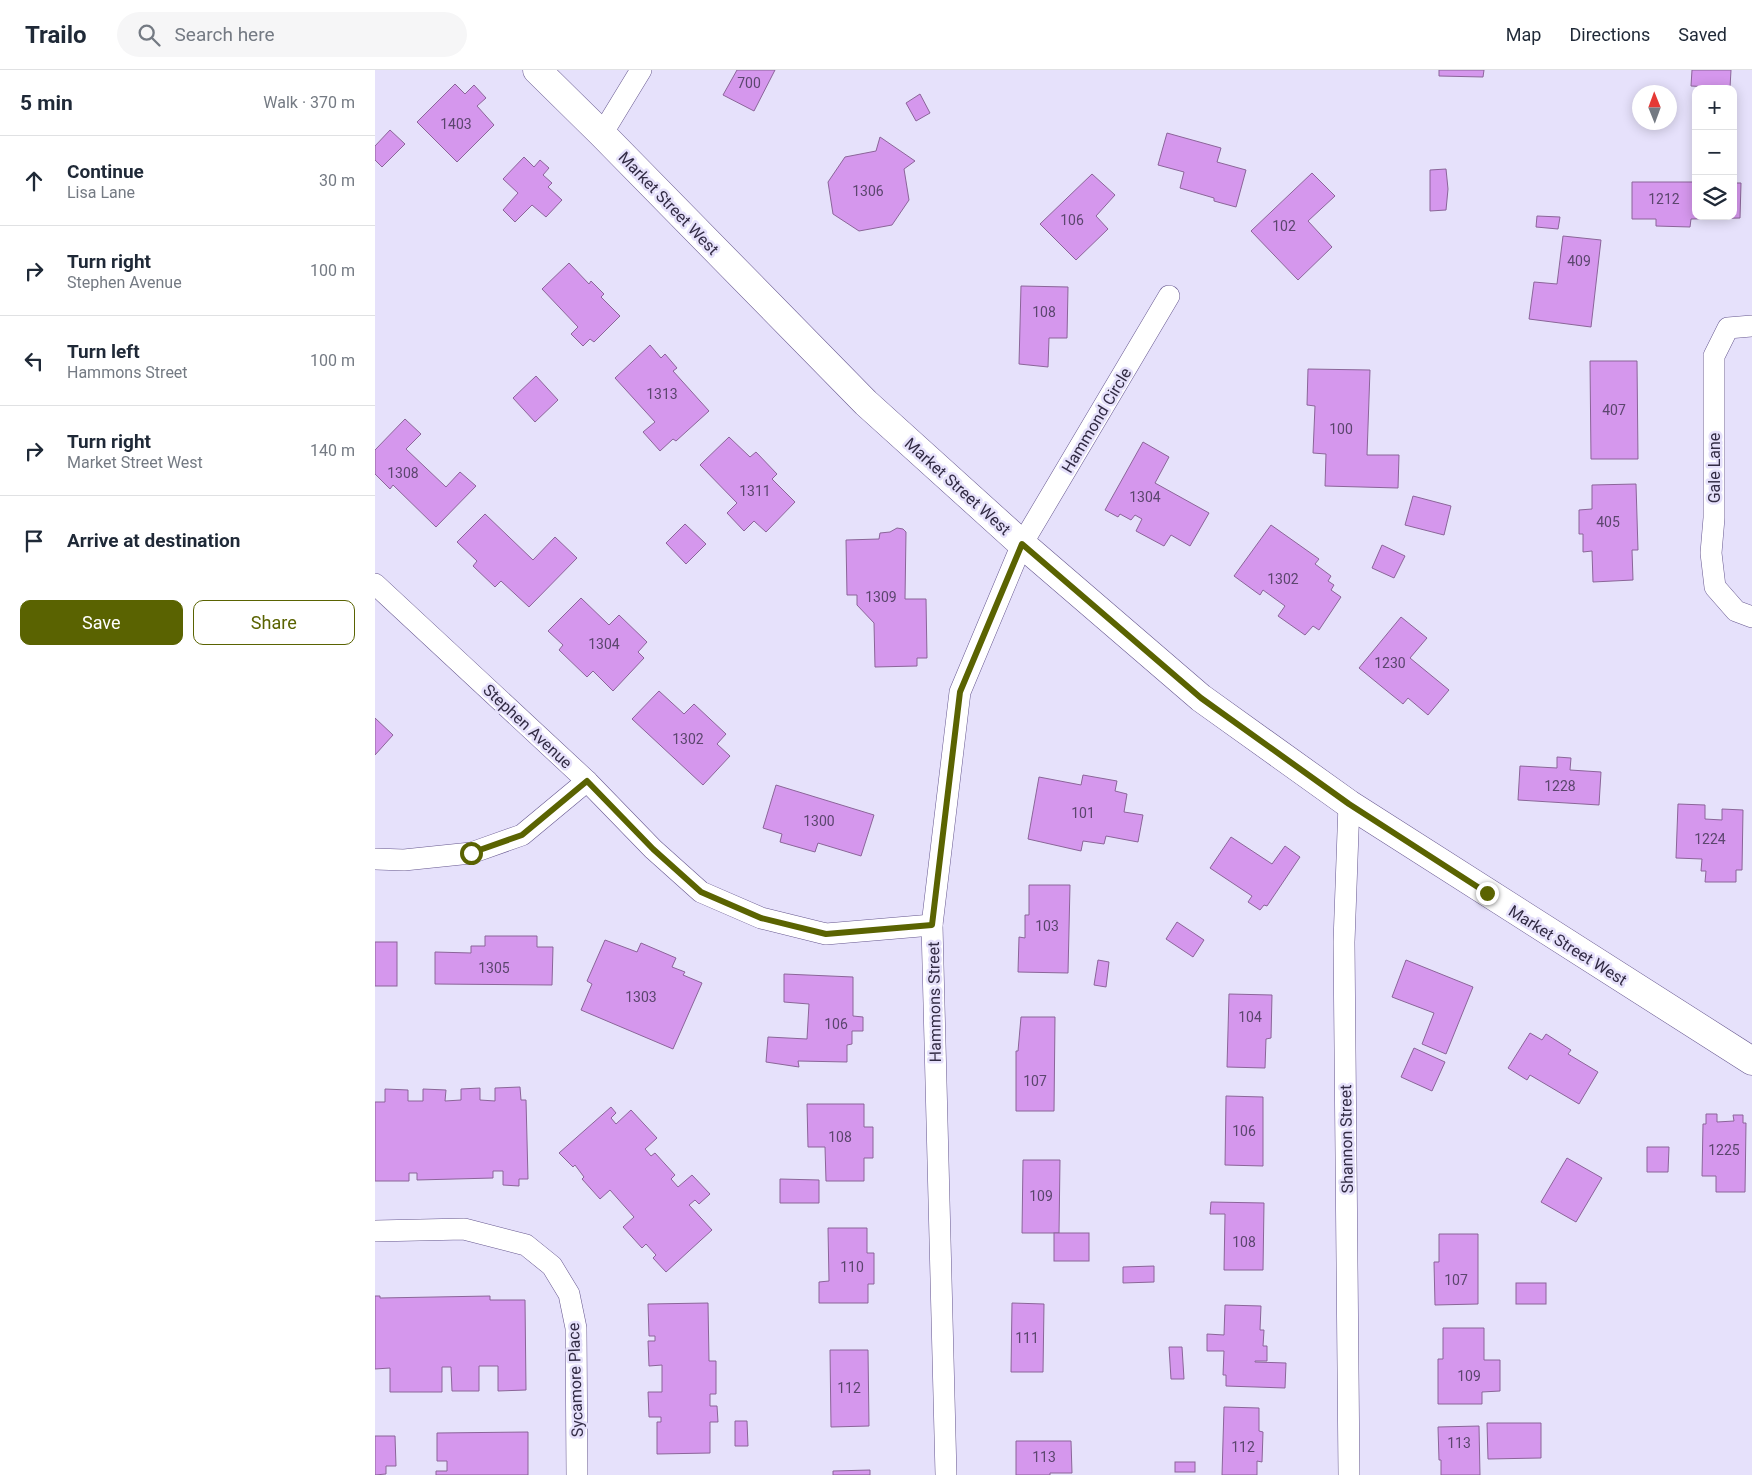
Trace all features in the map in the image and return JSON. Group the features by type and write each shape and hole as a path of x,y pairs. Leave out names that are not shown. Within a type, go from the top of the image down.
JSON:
{"main road":[{"name":"Market Street West","path":"537,70 866,403 1022,544 1201,698 1349,804 1752,1061"}],"street":[{"path":"601,134 641,70"},
{"name":"Hammond Circle","path":"1022,544 1169,296"},
{"name":"Gale Lane","path":"1752,326 1728,328 1714,356 1714,518 1711,553 1715,587 1736,611 1752,617"},
{"name":"Hammons Street","path":"945,1475 932,925 960,692 1022,544"},
{"name":"Stephen Avenue","path":"375,584 587,781 653,849 701,892 761,918 826,934 932,925"},
{"path":"375,859 404,860 471,853 522,835 587,781"},
{"name":"Shannon Street","path":"1349,804 1344,942 1349,1475"},
{"name":"Sycamore Place","path":"375,1231 464,1228 526,1245 552,1266 569,1294 576,1328 577,1475"}],"building":[{"path":"737,70 775,70 754,111 723,95"},
{"path":"1439,70 1484,70 1483,77 1439,76"},
{"path":"1692,70 1731,70 1730,85 1691,86"},
{"path":"455,84 465,94 474,85 486,98 477,106 494,125 457,162 417,122"},
{"path":"920,94 930,113 916,121 906,103"},
{"path":"390,130 405,144 382,167 375,160 375,146"},
{"path":"1167,133 1221,148 1217,162 1246,170 1236,207 1180,188 1184,172 1158,165"},
{"path":"880,137 915,161 904,169 909,200 892,225 859,231 833,214 828,182 845,157 876,151"},
{"path":"524,157 534,167 540,160 549,168 543,175 552,183 548,187 562,200 546,217 532,205 515,222 503,210 518,193 503,179"},
{"path":"1446,169 1448,189 1446,210 1430,211 1430,170"},
{"path":"1312,173 1335,196 1308,221 1332,247 1298,280 1251,231"},
{"path":"1092,174 1115,195 1096,216 1108,229 1076,260 1040,224"},
{"path":"1632,182 1692,182 1692,219 1690,227 1656,226 1656,219 1632,219"},
{"path":"1737,183 1741,183 1740,218 1737,218"},
{"path":"1537,216 1560,217 1558,229 1536,227"},
{"path":"1563,236 1601,240 1591,327 1529,319 1534,282 1557,284"},
{"path":"569,263 589,284 591,281 604,294 601,297 620,316 594,342 590,339 583,346 571,334 578,327 542,289"},
{"path":"1021,286 1068,287 1067,338 1049,338 1048,367 1019,364"},
{"path":"650,345 661,358 665,354 677,368 673,371 709,411 676,441 673,439 660,451 643,432 655,422 615,378"},
{"path":"1590,361 1637,361 1638,459 1591,459"},
{"path":"1308,369 1370,370 1367,455 1399,455 1398,488 1325,486 1326,454 1313,453 1315,406 1307,405"},
{"path":"536,376 558,400 535,422 513,398"},
{"path":"405,419 421,434 406,449 446,487 460,472 476,486 436,527 393,485 390,489 375,474 375,450"},
{"path":"729,437 750,457 756,452 777,474 772,479 795,502 766,532 754,521 744,531 727,513 737,503 700,465"},
{"path":"1143,442 1169,457 1155,483 1209,513 1190,546 1171,535 1164,546 1136,531 1142,519 1135,515 1131,520 1120,514 1118,517 1105,510"},
{"path":"1636,484 1638,550 1632,550 1633,580 1593,582 1592,551 1583,552 1583,534 1579,534 1579,510 1592,509 1592,485"},
{"path":"1413,496 1451,506 1444,535 1405,525"},
{"path":"485,514 533,560 555,537 577,558 529,607 501,581 495,587 473,566 477,561 457,542"},
{"path":"685,524 706,544 686,564 666,543"},
{"path":"1271,525 1319,559 1315,564 1331,576 1328,581 1334,585 1331,590 1341,597 1319,630 1313,626 1305,635 1278,616 1285,606 1263,590 1260,595 1234,576"},
{"path":"897,528 903,529 906,532 905,599 926,599 927,658 917,658 917,666 875,667 874,623 857,605 857,595 847,595 846,540 879,539 880,533 890,532"},
{"path":"1382,545 1405,556 1394,578 1372,568"},
{"path":"581,598 609,625 619,615 647,642 638,652 644,658 613,691 593,671 587,677 559,650 563,645 548,631"},
{"path":"1401,617 1427,638 1410,658 1449,690 1428,715 1408,698 1403,704 1359,668"},
{"path":"659,691 684,714 694,704 726,734 717,744 730,756 703,785 632,719"},
{"path":"375,718 393,735 375,755"},
{"path":"1557,757 1571,758 1570,770 1601,772 1599,805 1518,800 1520,766 1557,768"},
{"path":"1083,775 1117,781 1115,791 1127,794 1124,812 1143,815 1138,842 1106,836 1104,844 1083,841 1081,851 1028,839 1039,777 1081,785"},
{"path":"776,785 874,815 861,856 818,843 815,852 780,842 782,834 763,828"},
{"path":"1678,804 1705,805 1705,819 1722,820 1722,809 1743,810 1742,870 1736,870 1736,882 1705,882 1706,871 1701,871 1702,859 1676,858"},
{"path":"1231,837 1272,864 1285,846 1300,857 1267,906 1264,905 1260,910 1248,902 1252,896 1210,868"},
{"path":"1029,885 1070,885 1068,973 1018,972 1019,937 1025,938 1025,915 1029,915"},
{"path":"1177,922 1204,940 1193,957 1166,939"},
{"path":"485,936 537,936 537,947 553,947 552,985 435,984 435,952 471,953 471,946 485,946"},
{"path":"605,940 637,952 641,943 676,958 672,967 685,972 683,975 702,983 673,1049 581,1010 592,984 587,981"},
{"path":"375,942 397,942 397,986 375,986"},
{"path":"1098,960 1109,962 1106,987 1094,985"},
{"path":"1406,960 1473,987 1446,1054 1422,1044 1434,1013 1392,997"},
{"path":"784,974 853,977 853,1016 863,1017 863,1031 852,1031 852,1044 847,1045 847,1062 798,1061 799,1067 766,1062 768,1037 807,1039 809,1004 784,1002"},
{"path":"1229,994 1272,995 1271,1038 1266,1039 1265,1068 1227,1067"},
{"path":"1021,1017 1055,1017 1054,1111 1016,1111 1016,1051 1018,1051"},
{"path":"1530,1033 1542,1040 1546,1034 1571,1050 1568,1054 1598,1072 1579,1104 1530,1075 1527,1080 1508,1068"},
{"path":"1414,1048 1445,1062 1432,1091 1401,1077"},
{"path":"520,1087 521,1100 526,1100 528,1179 519,1179 519,1186 503,1185 503,1171 493,1171 493,1178 417,1180 417,1173 409,1173 409,1181 375,1181 375,1102 385,1102 385,1089 408,1090 408,1101 423,1101 423,1089 446,1090 445,1101 461,1100 461,1089 480,1088 480,1100 495,1101 495,1088"},
{"path":"1226,1096 1263,1097 1263,1166 1225,1165"},
{"path":"807,1104 864,1104 864,1127 873,1127 873,1158 864,1158 864,1181 826,1181 825,1147 808,1147"},
{"path":"611,1107 616,1113 611,1118 616,1124 631,1110 657,1138 645,1149 651,1156 655,1153 675,1175 671,1179 678,1187 692,1175 710,1194 699,1204 695,1200 689,1205 712,1230 666,1272 653,1258 656,1255 646,1244 642,1248 623,1227 634,1217 610,1190 600,1199 582,1179 584,1177 575,1165 573,1167 559,1153"},
{"path":"1706,1114 1717,1114 1717,1122 1734,1121 1733,1115 1743,1115 1743,1123 1746,1123 1745,1192 1716,1192 1716,1176 1702,1176 1703,1124 1706,1124"},
{"path":"1647,1147 1669,1147 1668,1172 1647,1172"},
{"path":"1567,1158 1602,1178 1576,1222 1541,1202"},
{"path":"1023,1160 1060,1160 1059,1233 1022,1233"},
{"path":"780,1179 819,1180 819,1203 780,1203"},
{"path":"1211,1202 1264,1203 1263,1270 1224,1270 1225,1214 1210,1214"},
{"path":"828,1228 867,1228 867,1253 874,1253 874,1284 868,1284 868,1303 819,1303 819,1282 829,1281"},
{"path":"1054,1233 1089,1233 1089,1261 1054,1261"},
{"path":"1439,1234 1478,1234 1478,1304 1435,1305 1434,1262 1439,1262"},
{"path":"1154,1266 1154,1282 1123,1283 1123,1267"},
{"path":"1516,1283 1546,1283 1546,1304 1516,1304"},
{"path":"375,1296 380,1296 380,1298 490,1296 490,1300 525,1300 526,1390 498,1391 498,1366 479,1366 479,1391 452,1391 451,1367 442,1367 442,1392 390,1392 390,1368 375,1369"},
{"path":"708,1303 709,1361 716,1361 716,1394 710,1394 710,1406 717,1406 718,1422 710,1422 710,1453 657,1454 657,1422 661,1422 661,1417 649,1417 648,1392 662,1392 662,1365 649,1366 648,1341 655,1341 655,1336 649,1336 648,1304"},
{"path":"1012,1303 1044,1304 1043,1372 1011,1372"},
{"path":"1225,1305 1261,1306 1260,1330 1264,1330 1263,1346 1267,1346 1267,1361 1255,1362 1286,1363 1285,1388 1226,1386 1226,1375 1223,1375 1224,1351 1207,1351 1207,1334 1224,1335"},
{"path":"1443,1328 1484,1328 1484,1360 1500,1360 1500,1391 1482,1392 1482,1404 1438,1404 1438,1359 1443,1359"},
{"path":"1169,1347 1182,1347 1184,1379 1171,1379"},
{"path":"830,1350 868,1350 869,1426 831,1427"},
{"path":"1224,1407 1259,1408 1259,1431 1263,1432 1262,1462 1257,1461 1257,1475 1222,1475"},
{"path":"735,1421 747,1421 748,1446 735,1446"},
{"path":"1487,1423 1541,1423 1541,1458 1488,1459"},
{"path":"1479,1426 1480,1475 1441,1475 1438,1427"},
{"path":"528,1432 528,1475 436,1475 436,1471 447,1471 447,1461 437,1461 437,1433"},
{"path":"375,1436 395,1436 396,1466 386,1466 386,1474 375,1475"},
{"path":"1016,1441 1071,1441 1072,1473 1016,1475"},
{"path":"1175,1462 1195,1462 1195,1472 1175,1472"},
{"path":"870,1470 870,1475 833,1475 833,1471"}],"route":[{"path":"471,853 522,835 587,781 653,849 701,892 761,918 826,934 932,925 960,692 1022,544 1201,698 1349,804 1487,893"}]}
